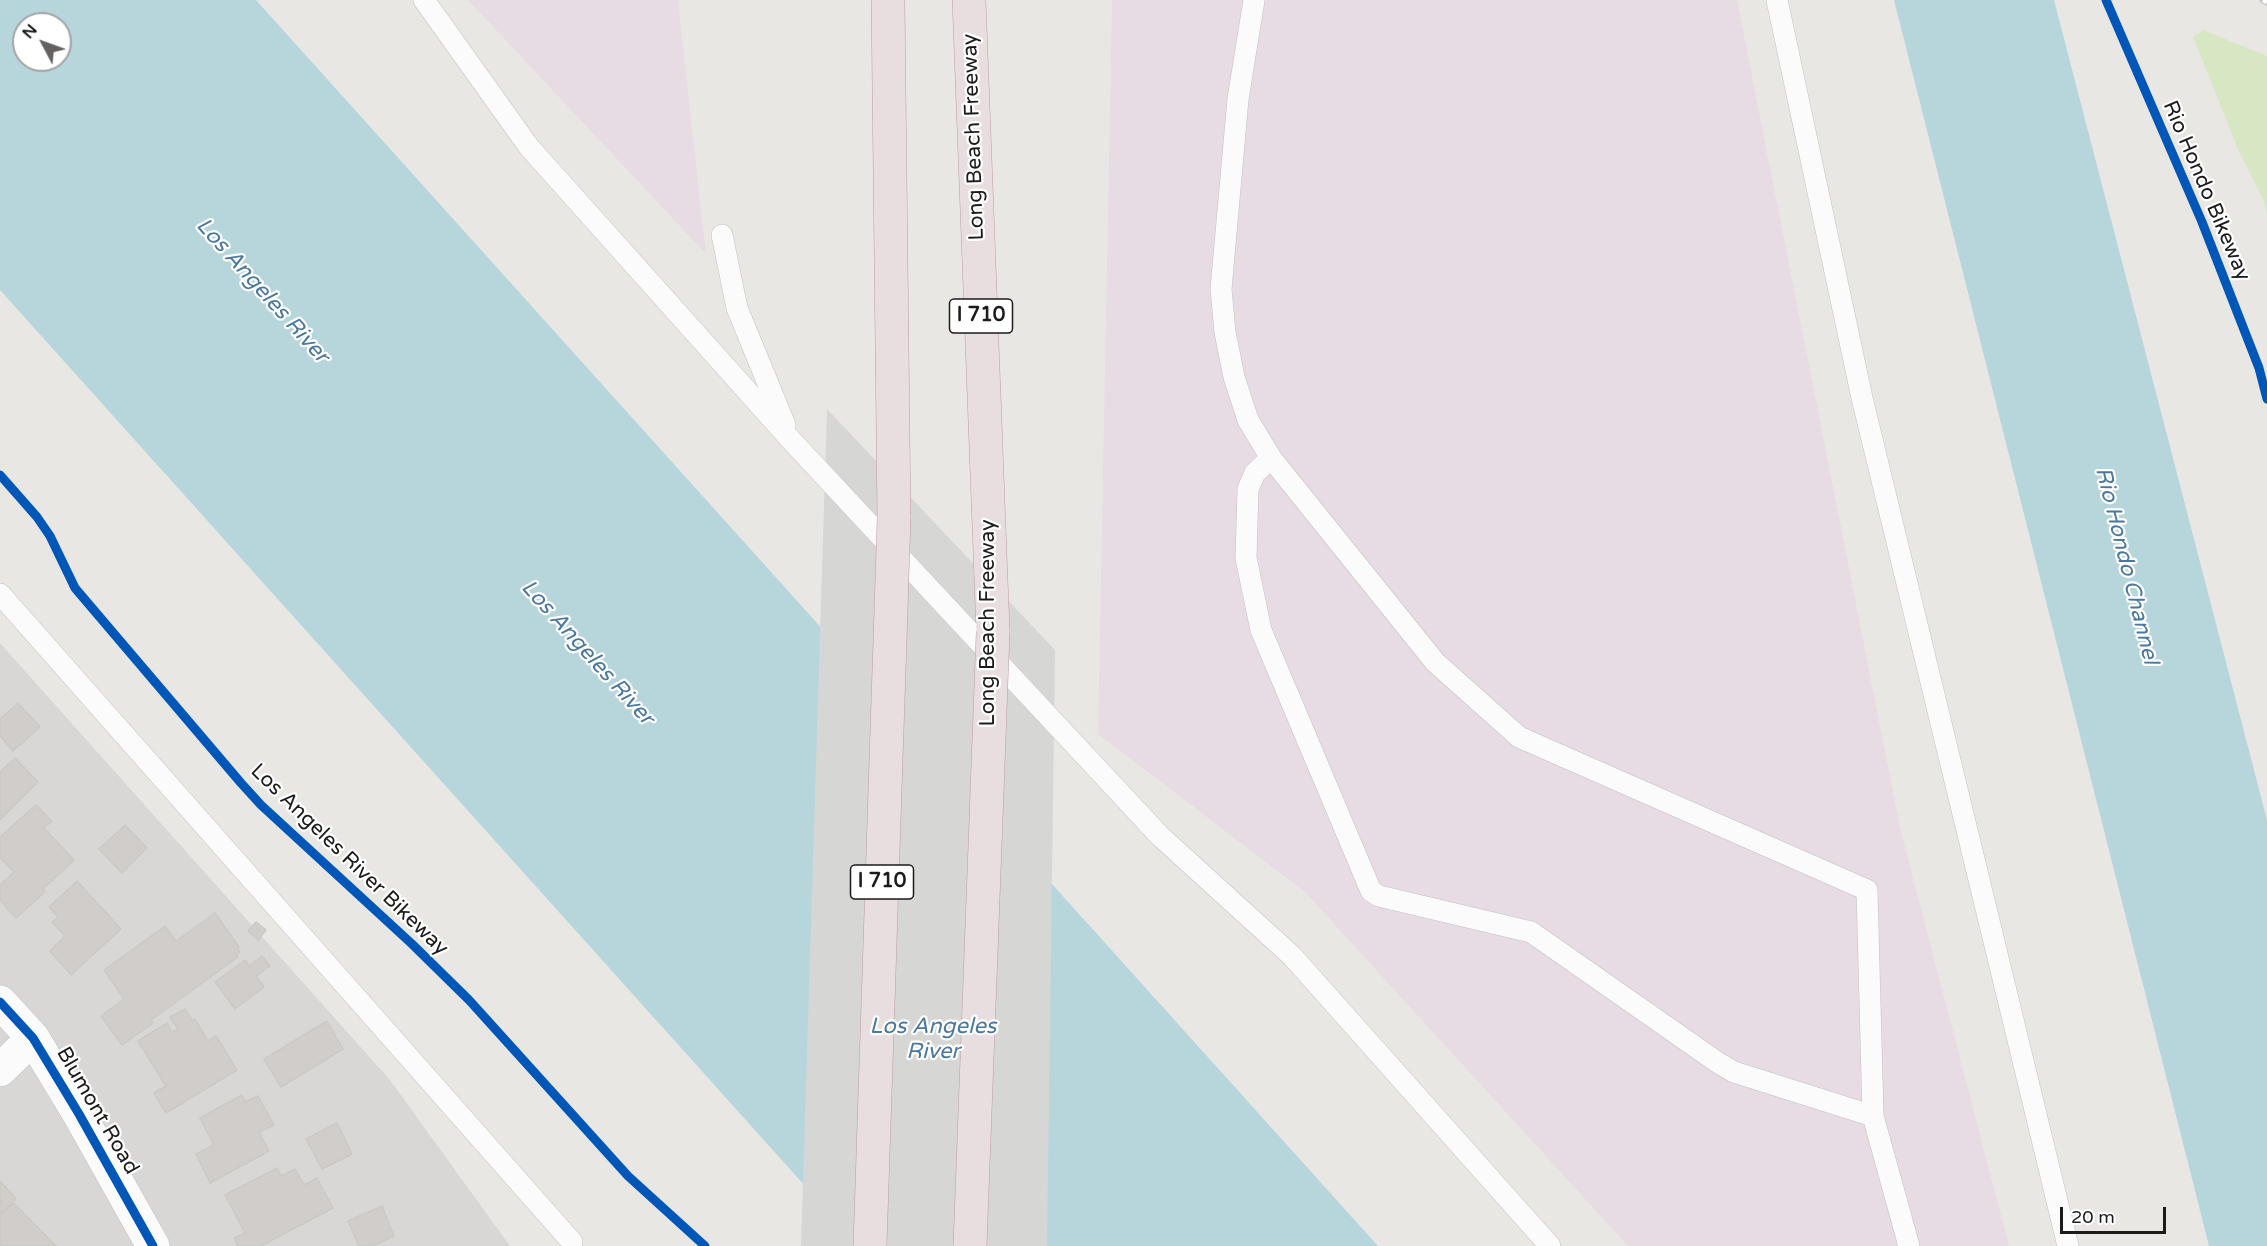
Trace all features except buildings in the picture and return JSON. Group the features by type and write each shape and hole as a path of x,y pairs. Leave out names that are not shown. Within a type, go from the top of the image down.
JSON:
{"highway":[{"name":"I 710","path":"870,1246 894,518 888,0"},
{"name":"Long Beach Freeway","path":"969,0 993,632 970,1246"}],"street":[{"name":"Blumont Road","path":"0,1002 33,1038 79,1114 153,1246"},
{"path":"0,1070 33,1038"}],"lane":[{"path":"424,0 530,147 791,440 1160,836 1292,956 1550,1246"},
{"path":"1254,0 1238,99 1221,289 1225,332 1234,377 1248,420 1271,458 1435,662 1519,737 1867,890 1873,1116 1909,1246"},
{"path":"1777,0 1864,409 2068,1246"},
{"path":"722,235 737,308 791,440"},
{"path":"1271,458 1255,473 1248,489 1246,558 1261,630 1371,891 1379,896 1531,932 1734,1072 1873,1116"},
{"path":"0,594 572,1242"}],"shaded area":[{"path":"468,0 678,0 706,254"},
{"path":"1112,0 1737,0 1901,832 2009,1246 1628,1246 1305,892 1098,734"},
{"path":"0,643 390,1080 510,1246 0,1246"}],"green space":[{"path":"2203,30 2267,56 2267,214 2264,201 2237,147 2193,37"}],"water":[{"name":"Los Angeles River","path":"0,0 256,0 1378,1246 859,1246 0,290"},
{"name":"Rio Hondo Channel","path":"1894,0 2054,0 2267,820 2267,1246 2209,1246"}],"pier":[{"path":"827,409 1055,650 1047,1246 801,1246"}],"railway":[{"path":"2263,0 2267,2"}],"cycle path":[{"name":"Rio Hondo Bikeway","path":"2106,0 2202,222 2259,368 2267,399"},
{"name":"Los Angeles River Bikeway","path":"0,475 37,517 50,536 75,588 261,805 412,944 469,1000 628,1176 705,1246"},
{"path":"0,1002 33,1038 79,1114 153,1246"}]}
